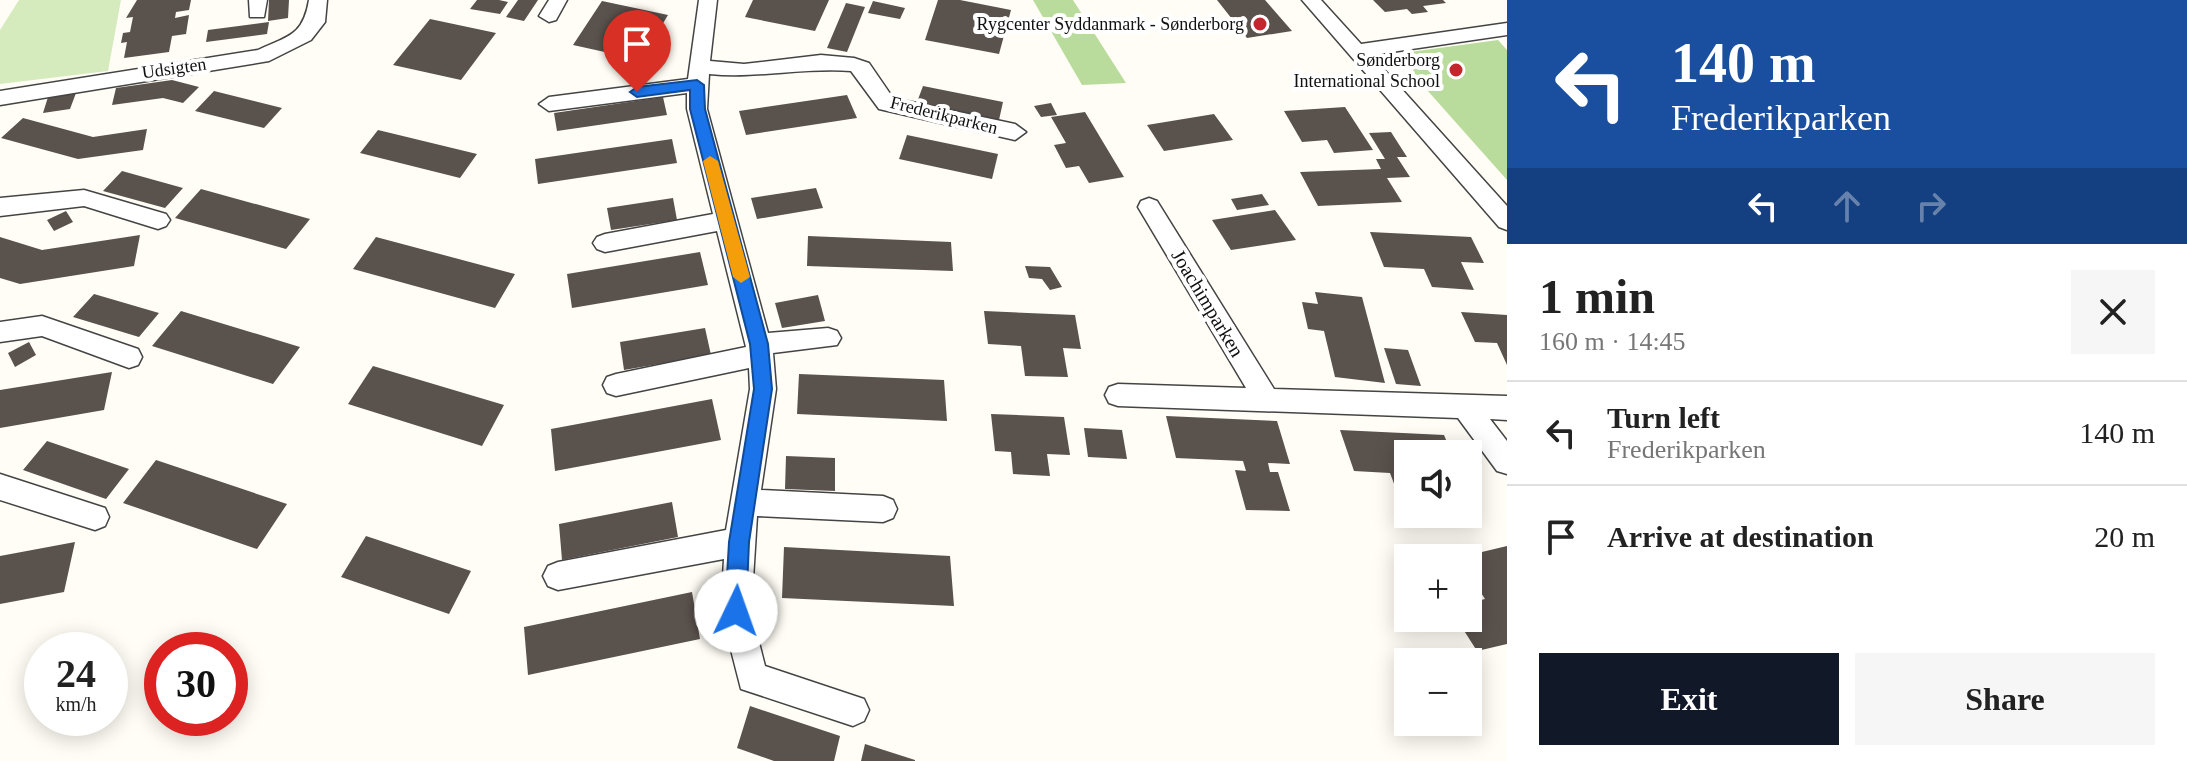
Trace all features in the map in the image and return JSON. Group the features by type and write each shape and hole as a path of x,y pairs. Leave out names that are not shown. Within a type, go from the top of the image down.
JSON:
{"street":[{"name":"Udsigten","path":"0,98 95,80 262,56 304,36 315,22 318,0"},
{"path":"708,0 697,109 760,350 763,389 739,542 736,611 752,678 853,710"},
{"path":"1311,0 1507,221"},
{"path":"1356,51 1507,29"},
{"name":"Frederikparken","path":"549,104 698,76 821,62 862,68 886,104 1015,132"},
{"path":"0,207 84,198 158,220"},
{"name":"Joachimparken","path":"1149,207 1267,400"},
{"path":"605,243 727,220"},
{"path":"0,332 42,326 129,357"},
{"path":"616,385 760,350 828,338"},
{"path":"1118,395 1507,408"},
{"path":"1465,407 1507,462"},
{"path":"0,487 95,517"},
{"path":"746,502 883,509"},
{"path":"558,576 739,542"}],"green space":[{"path":"19,0 121,0 108,71 0,84 0,30"},
{"path":"1033,0 1073,0 1126,83 1082,85"},
{"path":"1498,40 1507,50 1507,180 1395,54"}],"building":[{"path":"137,0 191,0 189,10 176,12 175,18 189,15 186,34 172,36 169,52 124,58 127,42 121,43 123,33 130,32 133,17 126,18"},
{"path":"269,0 289,0 288,18 268,21"},
{"path":"477,0 508,2 500,14 470,9"},
{"path":"518,0 538,0 524,21 506,17"},
{"path":"753,0 829,0 815,31 745,17"},
{"path":"938,0 960,0 1011,10 999,54 925,40"},
{"name":"Rygcenter Syddanmark - Sønderborg","path":"1217,0 1265,0 1292,31 1247,38"},
{"path":"1373,0 1443,0 1446,3 1423,6 1428,12 1412,14 1407,9 1385,12"},
{"path":"602,1 668,15 641,60 573,45"},
{"path":"873,1 905,8 900,19 868,13"},
{"path":"846,3 865,7 847,52 827,48"},
{"path":"430,19 496,33 461,80 393,65"},
{"path":"269,22 267,34 206,42 208,30"},
{"path":"172,80 199,87 183,103 163,98 112,105 116,88"},
{"path":"923,86 1003,102 999,120 917,102"},
{"path":"214,91 282,108 264,128 195,111"},
{"path":"76,93 70,109 43,113 48,97"},
{"path":"847,95 857,118 746,135 739,111"},
{"path":"663,97 667,115 557,131 554,113"},
{"path":"1051,103 1057,115 1041,117 1034,106"},
{"path":"1345,107 1373,150 1334,153 1327,140 1302,142 1284,111"},
{"path":"1085,112 1124,177 1089,183 1079,166 1066,168 1054,145 1066,143 1051,117"},
{"path":"1214,114 1233,140 1164,151 1147,125"},
{"path":"23,118 93,137 147,129 143,150 78,159 1,138"},
{"path":"378,130 477,154 460,178 360,153"},
{"path":"1391,132 1407,157 1397,157 1410,177 1387,178 1402,202 1318,206 1300,172 1381,169 1376,159 1385,159 1369,133"},
{"path":"907,135 998,154 992,179 899,159"},
{"path":"672,139 677,163 538,184 535,159"},
{"path":"122,171 183,188 165,208 103,191"},
{"path":"816,188 823,208 757,219 751,198"},
{"path":"201,189 310,219 286,249 175,218"},
{"path":"1262,194 1269,205 1237,210 1231,199"},
{"path":"673,198 677,220 611,230 607,208"},
{"path":"1275,210 1296,240 1231,250 1212,220"},
{"path":"66,211 73,222 54,231 47,220"},
{"path":"1370,232 1471,237 1484,263 1461,262 1474,290 1432,287 1424,269 1384,267"},
{"path":"140,235 134,266 20,284 0,278 0,237 42,250"},
{"path":"808,236 951,242 953,271 807,266"},
{"path":"376,237 515,274 495,308 353,269"},
{"path":"700,252 708,285 572,308 567,274"},
{"path":"1025,266 1050,267 1062,287 1050,290 1042,279 1029,278"},
{"path":"1315,292 1362,297 1385,383 1335,377 1324,331 1308,329 1302,302 1318,304"},
{"path":"94,294 159,313 139,337 73,317"},
{"path":"818,295 825,321 782,328 775,303"},
{"path":"181,311 300,347 273,384 152,346"},
{"path":"984,311 1075,315 1081,349 1063,348 1068,377 1025,376 1021,346 988,344"},
{"path":"1461,312 1507,315 1507,365 1497,343 1475,342"},
{"path":"705,328 711,355 624,370 620,342"},
{"path":"29,342 36,355 15,367 8,353"},
{"path":"1384,348 1408,350 1421,386 1396,384"},
{"path":"373,366 504,405 482,446 348,404"},
{"path":"112,372 104,410 0,428 0,390"},
{"path":"799,374 944,380 947,421 797,414"},
{"path":"712,399 721,440 555,471 551,429"},
{"path":"991,414 1064,417 1070,455 1047,454 1050,476 1013,474 1011,452 995,451"},
{"path":"1166,416 1277,421 1290,464 1268,463 1270,472 1278,472 1290,511 1246,510 1235,470 1246,471 1243,461 1176,458"},
{"path":"1084,428 1122,430 1127,459 1088,457"},
{"path":"1340,430 1444,435 1446,440 1394,440 1394,484 1390,473 1354,471"},
{"path":"47,441 129,469 106,499 23,470"},
{"path":"786,456 835,458 835,491 785,489"},
{"path":"156,460 287,504 257,549 123,503"},
{"path":"672,502 678,537 562,560 559,524"},
{"path":"366,536 471,571 449,614 341,577"},
{"path":"75,542 64,592 0,604 0,556"},
{"path":"1507,546 1507,644 1482,650 1475,648 1465,632 1482,632 1482,600 1485,599 1482,594 1482,552"},
{"path":"784,547 950,556 954,606 782,598"},
{"path":"692,592 700,639 528,675 524,627"},
{"path":"750,706 840,736 834,761 774,761 737,748"},
{"path":"865,744 915,760 915,761 861,761"}],"slow traffic":[{"path":"710,161 741,277"}],"place":[{"name":"Rygcenter Syddanmark - Sønderborg","path":"1260,24"},
{"name":"Sønderborg International School","path":"1456,70"}],"route":[{"path":"637,92 697,85 697,109 759,344 763,389 739,542 736,611"}]}
